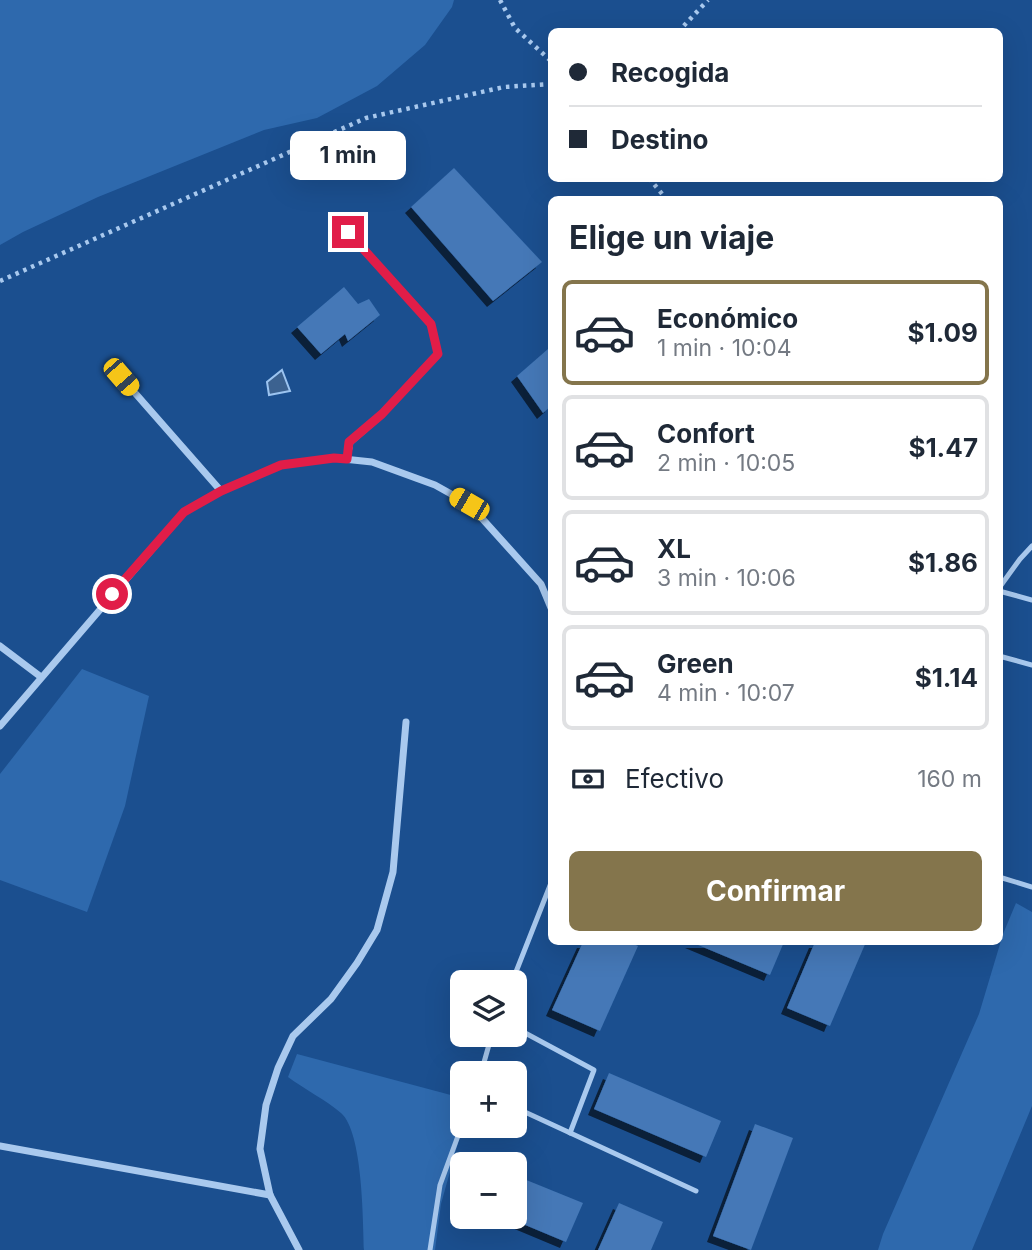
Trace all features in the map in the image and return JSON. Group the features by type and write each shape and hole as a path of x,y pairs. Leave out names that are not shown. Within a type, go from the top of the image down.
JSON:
{"street":[{"path":"347,459 349,442 382,414 438,354 431,324 348,232"},
{"path":"121,377 221,491"},
{"path":"0,726 184,512 221,491 281,465 334,458 372,462 435,485 469,504 541,584 548,601"},
{"path":"0,646 41,677"},
{"path":"299,1250 270,1195 260,1150 266,1105 278,1068 293,1036 331,999 358,963 377,930 393,872 407,722"},
{"path":"0,1146 270,1195"}],"lane":[{"path":"1003,583 1032,546"},
{"path":"1003,590 1032,600"},
{"path":"1003,657 1032,665"},
{"path":"1003,878 1032,887"},
{"path":"517,970 548,891"},
{"path":"527,1034 594,1070 570,1133"},
{"path":"527,1113 696,1191"},
{"path":"430,1250 440,1185 457,1138"}],"path":[{"path":"500,0 514,27 548,58"},
{"path":"682,28 708,0"},
{"path":"0,281 366,118 505,87 548,84"},
{"path":"652,182 664,196"}],"shaded area":[{"path":"0,0 454,0 452,7 425,45 377,86 317,118 264,130 98,197 0,245"},
{"path":"282,370 290,391 269,395 267,382"},
{"path":"82,669 149,696 125,806 87,912 0,880 0,774"},
{"path":"1016,903 1032,912 1032,1106 972,1250 878,1250 979,1014 1000,945 1003,945 1003,934"},
{"path":"297,1054 450,1095 450,1138 459,1138 455,1152 450,1152 450,1172 441,1204 435,1250 364,1250 358,1157 348,1123 341,1113 288,1077"}],"building":[{"path":"454,168 542,262 493,301 411,207"},
{"path":"344,287 358,304 369,299 380,315 348,341 345,334 321,354 297,327"},
{"path":"548,349 548,409 543,413 517,376"},
{"path":"582,945 638,946 600,1031 552,1010"},
{"path":"698,945 783,945 770,975"},
{"path":"814,945 865,945 830,1026 787,1008"},
{"path":"609,1073 721,1121 706,1157 594,1109"},
{"path":"755,1124 793,1138 751,1250 713,1236"},
{"path":"527,1180 583,1203 566,1242 527,1226"},
{"path":"619,1203 663,1222 651,1250 598,1250"}],"route":[{"path":"112,594 184,512 221,491 281,465 334,458 347,459 349,442 382,414 438,354 431,324 348,232"}]}
